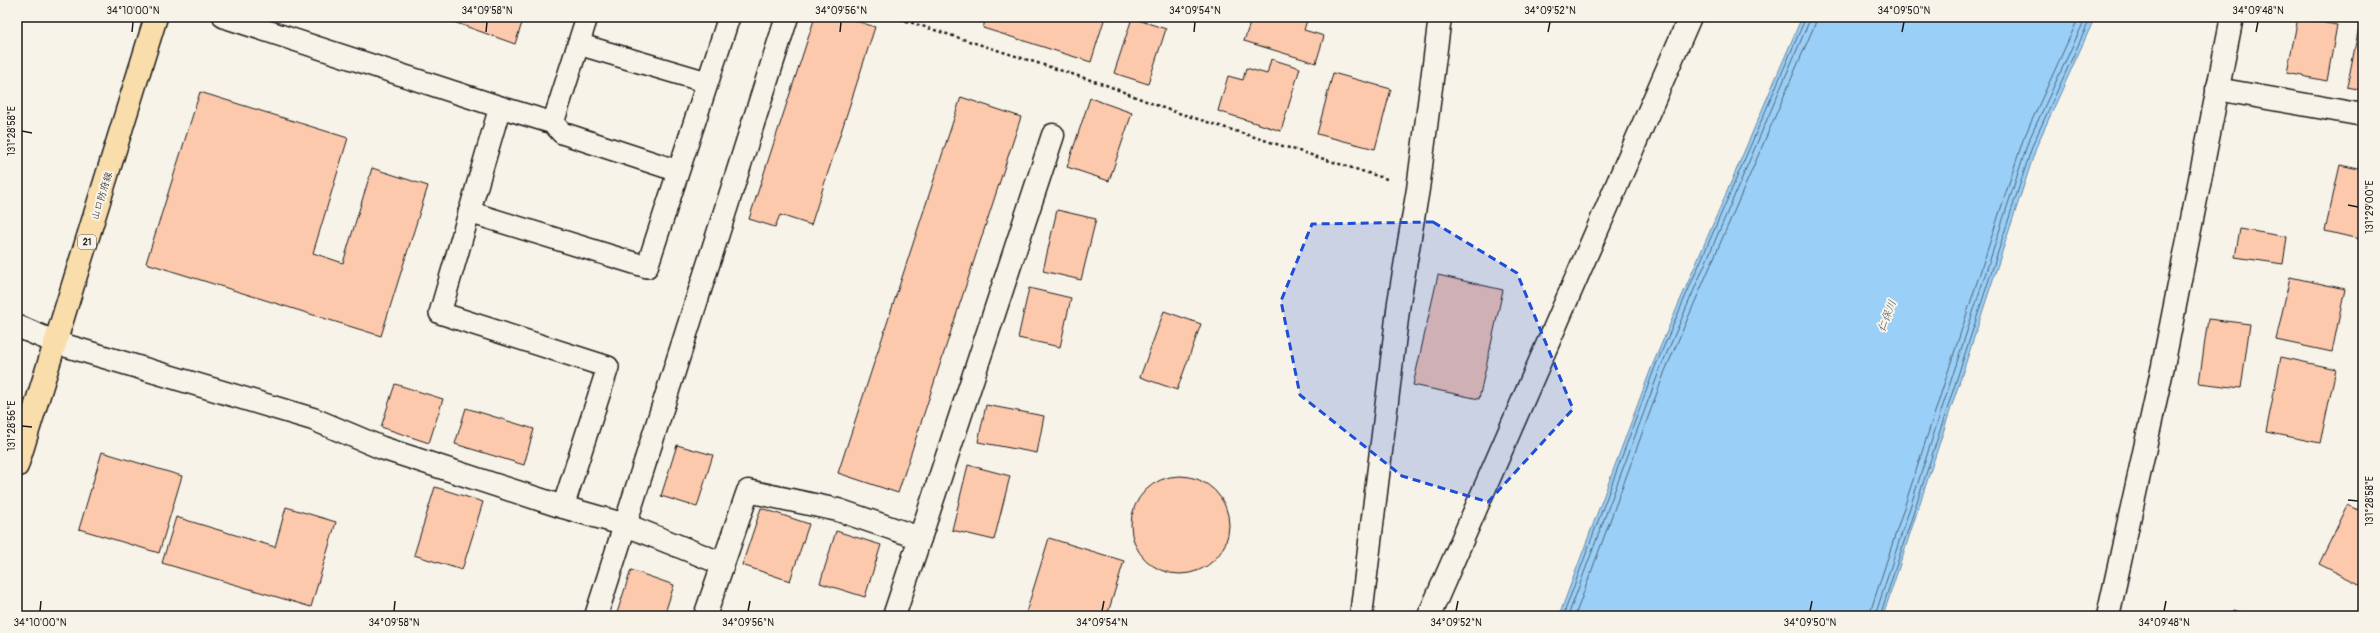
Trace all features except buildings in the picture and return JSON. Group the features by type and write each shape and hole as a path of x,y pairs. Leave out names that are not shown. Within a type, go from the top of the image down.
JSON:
{"main road":[{"name":"山口防府線","path":"17,466 57,343 156,17"}],"street":[{"path":"596,616 787,17"},
{"path":"1361,616 1399,302 1418,189 1440,17"},
{"path":"1429,616 1690,17"},
{"path":"2108,616 2164,358 2232,17"},
{"path":"2217,89 2363,115"},
{"path":"894,616 1053,135"},
{"path":"17,326 57,343 313,419 382,448 563,507 626,525 723,564"},
{"path":"705,616 748,491 838,510 920,538"}],"lane":[{"path":"224,17 553,123 562,133 678,171"},
{"path":"553,123 587,17"},
{"path":"469,212 647,267 729,17"},
{"path":"578,44 707,82"},
{"path":"500,107 440,313 608,367 563,507"}],"path":[{"path":"894,17 1106,85 1166,109 1418,189"}],"highlighted area":[{"path":"1433,222 1517,273 1573,409 1488,502 1402,476 1300,395 1281,301 1312,224"}],"water":[{"name":"仁保川","path":"1802,17 2095,17 2037,145 1883,616 1559,616 1652,366"}]}
